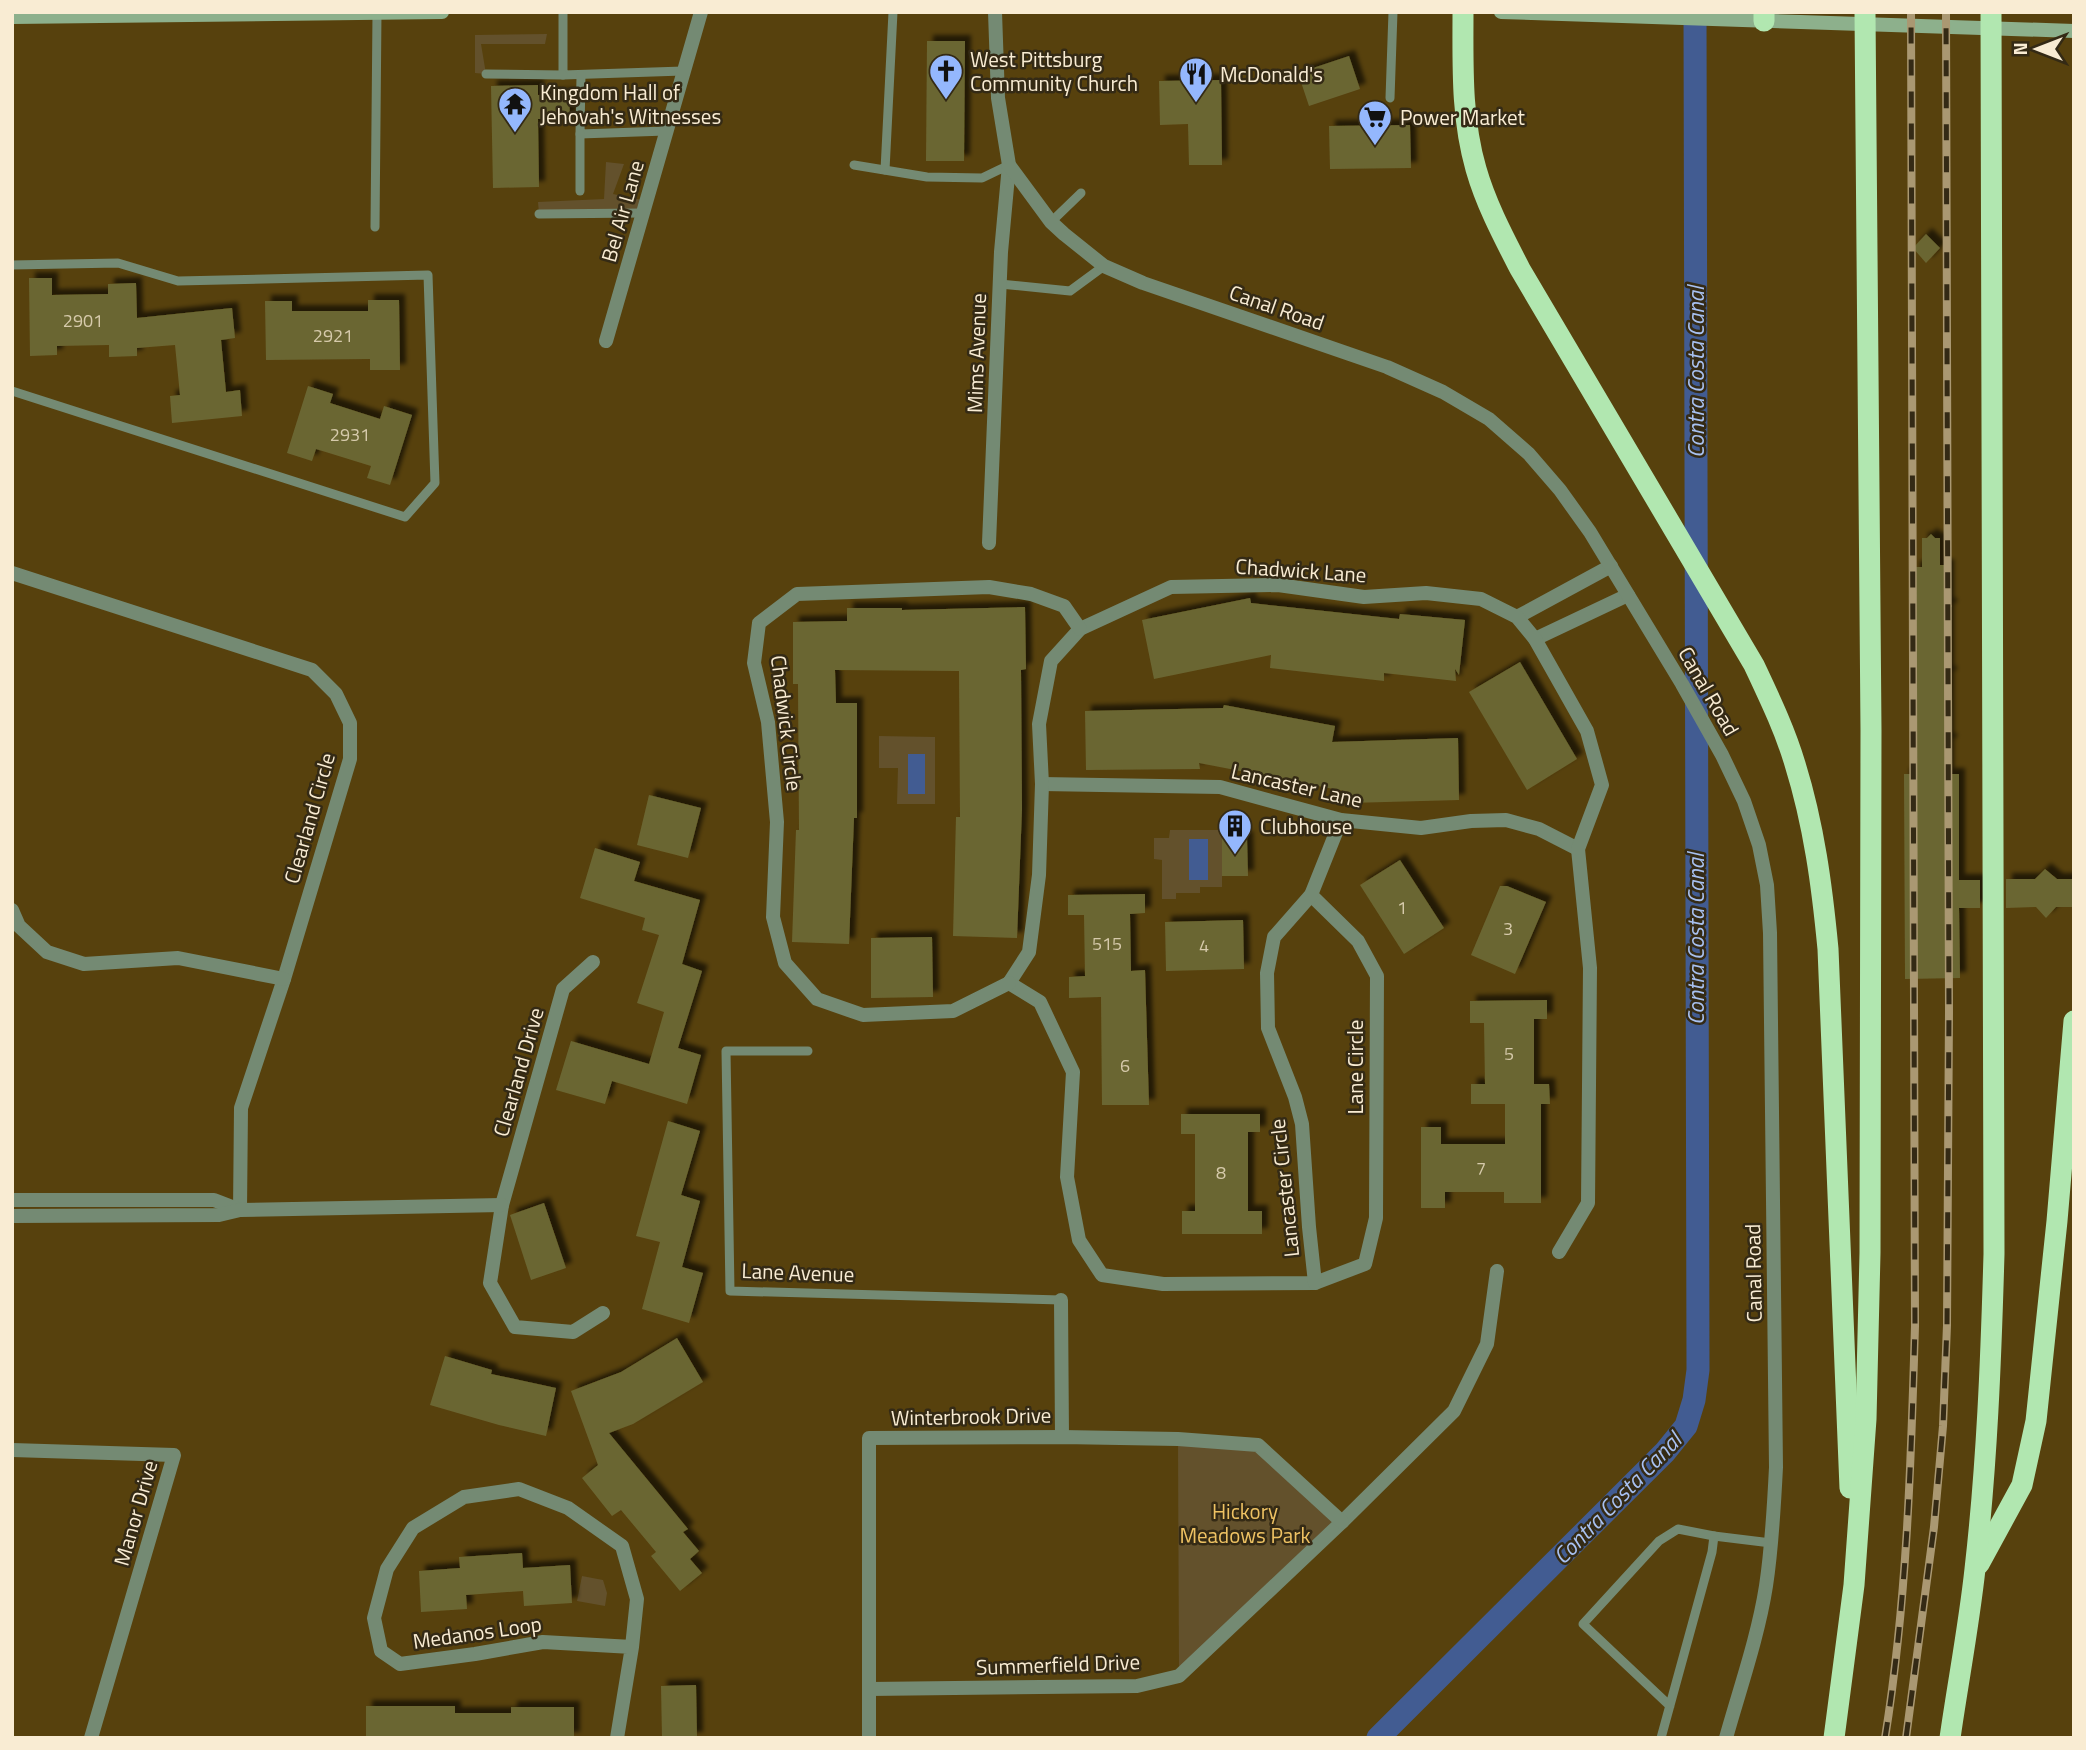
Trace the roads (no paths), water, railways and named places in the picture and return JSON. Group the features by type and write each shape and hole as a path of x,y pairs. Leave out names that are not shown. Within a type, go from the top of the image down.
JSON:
{"highway":[{"path":"1463,12 1463,92 1467,130 1476,170 1495,220 1520,269 1737,637 1772,704 1795,763 1810,822 1822,882 1834,1057 1854,1585"},
{"path":"1834,1738 1854,1585 1866,1419 1870,1252 1871,730 1866,12"},
{"path":"1950,1738 1975,1572 1986,1442 1994,1254 1991,902 1991,12"},
{"path":"1992,71 1997,12"},
{"path":"1975,1572 2022,1485 2036,1421 2074,1021"}],"main road":[{"path":"12,17 443,12"},
{"path":"1501,12 1662,18 1764,17 2074,31"}],"street":[{"name":"Bel Air Lane","path":"606,341 701,12"},
{"name":"Canal Road","path":"995,12 998,98 1009,165 1051,222 1104,267 1165,292 1387,367 1443,391 1489,419 1529,454 1560,490 1590,532 1682,684 1722,755 1744,802 1759,845 1767,885 1770,933 1776,1467 1766,1587 1754,1641 1726,1738"},
{"name":"Mims Avenue","path":"989,543 1000,284 1009,165"},
{"path":"1517,617 1611,566"},
{"name":"Clearland Circle","path":"12,573 312,670 336,694 350,723 350,759 284,979 241,1108 240,1210"},
{"name":"Chadwick Lane","path":"1009,983 1029,952 1039,875 1042,784 1039,724 1051,661 1080,629 1171,587 1278,585 1364,597 1426,593 1480,599 1517,617 1535,639 1587,731 1602,785 1578,849"},
{"name":"Chadwick Circle","path":"1009,983 953,1011 863,1015 817,999 785,963 773,917 777,822 768,722 754,663 759,623 797,594 989,587 1031,594 1063,606 1080,629"},
{"path":"1535,639 1628,595"},
{"name":"Lancaster Lane","path":"1042,784 1220,787 1341,820 1421,828 1471,821 1506,820 1539,829 1578,849"},
{"name":"Lancaster Circle","path":"1315,1283 1303,1124 1268,1028 1267,973 1274,937 1311,895 1341,820"},
{"path":"1559,1252 1588,1203 1590,968 1578,849"},
{"name":"Lane Circle","path":"1311,895 1358,941 1377,976 1376,1218 1365,1264 1315,1283"},
{"path":"12,910 19,926 47,952 84,964 178,958 284,979"},
{"name":"Clearland Drive","path":"593,962 563,989 502,1205 490,1283 515,1327 573,1332 603,1313"},
{"path":"1009,983 1040,1002 1073,1072 1068,1177 1079,1240 1102,1275 1163,1284 1315,1283"},
{"path":"12,1200 214,1200 240,1210"},
{"path":"12,1216 219,1215 240,1210 502,1205"},
{"name":"Summerfield Drive","path":"869,1689 1137,1686 1179,1676 1342,1522 1454,1411 1487,1344 1497,1271"},
{"path":"1061,1300 1062,1437"},
{"name":"Winterbrook Drive","path":"869,1738 869,1438 1178,1439 1258,1445 1342,1522"},
{"name":"Manor Drive","path":"12,1450 174,1455 91,1738"},
{"name":"Medanos Loop","path":"617,1738 632,1647 637,1599 622,1546 568,1508 519,1489 464,1497 412,1528 387,1569 374,1618 381,1651 400,1664 543,1642 632,1647"}],"lane":[{"path":"563,12 563,75"},
{"path":"885,170 893,12"},
{"path":"1390,98 1393,12"},
{"path":"375,227 377,13"},
{"path":"486,74 581,75 683,71"},
{"path":"580,191 581,75"},
{"path":"580,134 666,131"},
{"path":"854,165 926,177 982,178 1009,165"},
{"path":"1051,222 1081,193"},
{"path":"539,214 643,213"},
{"path":"12,265 118,263 178,281 428,275 435,483 405,517 12,391"},
{"path":"1000,284 1070,291 1104,267"},
{"name":"Lane Avenue","path":"808,1051 726,1051 730,1291 1061,1300"},
{"path":"1670,1706 1583,1624 1659,1541 1678,1529 1771,1543"},
{"path":"1661,1738 1714,1536"}],"water":[{"path":"908,754 925,754 925,794 908,794"},
{"path":"1189,839 1208,839 1208,880 1189,880"}],"waterway":[{"name":"Contra Costa Canal","path":"1378,1738 1665,1452 1686,1426 1694,1400 1698,1370 1695,12"}],"railway":[{"path":"1885,1738 1903,1584 1910,1481 1915,1326 1911,12"},
{"path":"1906,1738 1934,1527 1943,1426 1947,1325 1949,1012 1946,12"}],"place":[{"name":"West Pittsburg Community Church","path":"946,101"},
{"name":"McDonald's","path":"1196,104"},
{"name":"Kingdom Hall of Jehovah's Witnesses","path":"515,134"},
{"name":"Power Market","path":"1375,147"},
{"name":"Clubhouse","path":"1235,856"}],"park label":[{"name":"Hickory Meadows Park","path":"1245,1523"}]}
